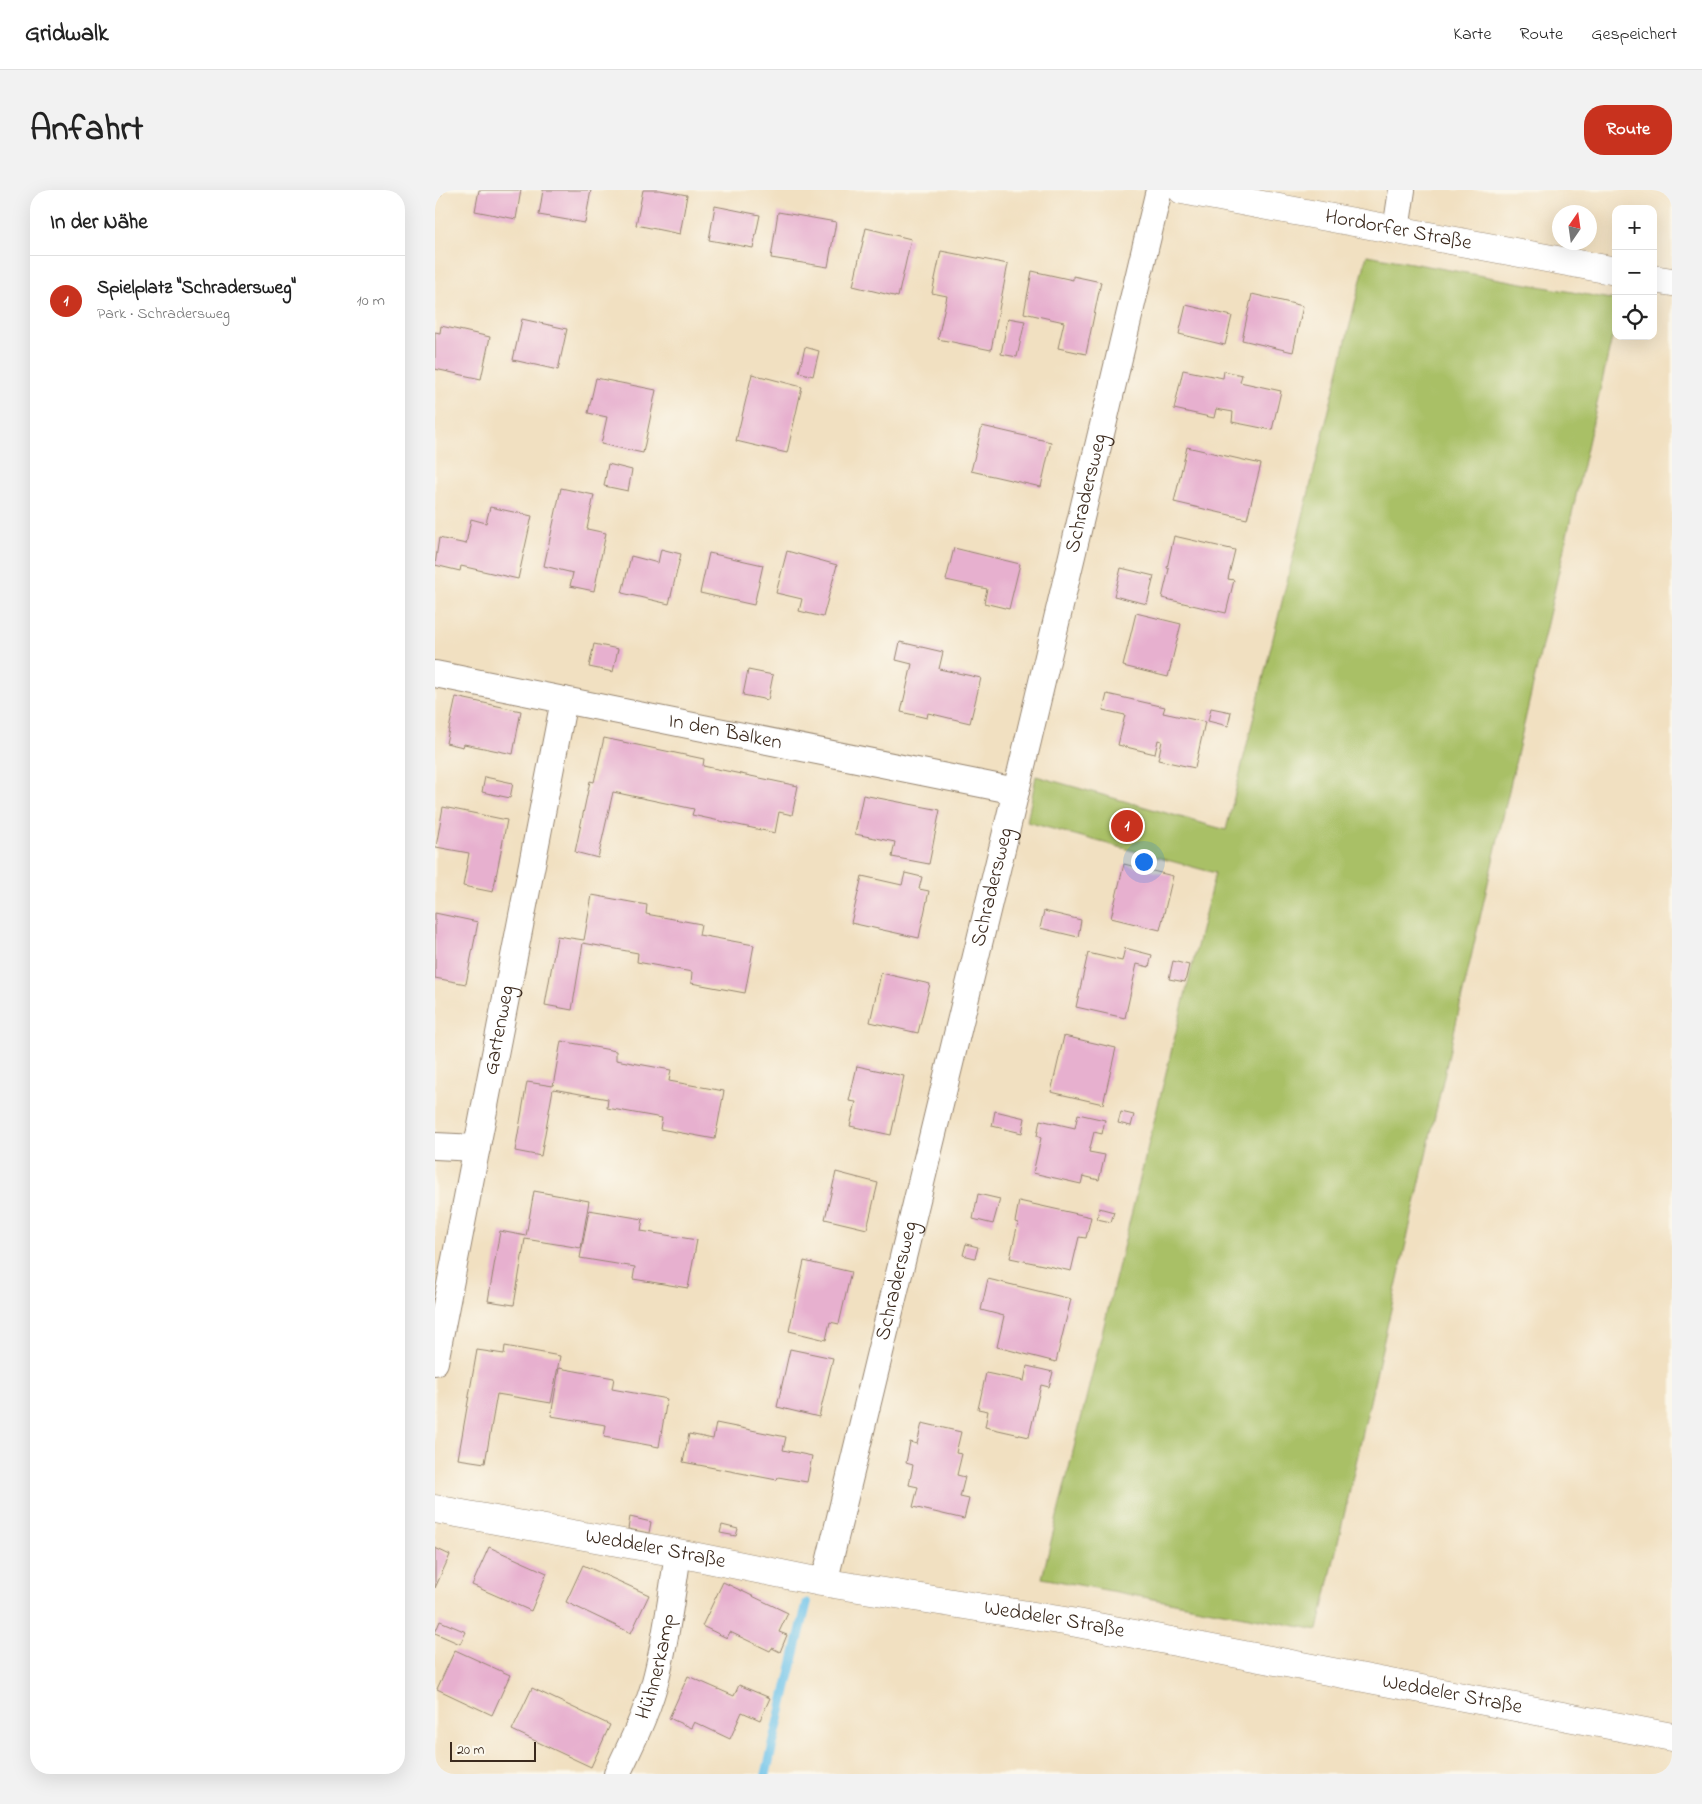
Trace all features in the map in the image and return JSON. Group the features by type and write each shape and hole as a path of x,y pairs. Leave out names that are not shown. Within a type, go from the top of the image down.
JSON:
{"street":[{"name":"Schradersweg","path":"821,1582 828,1567 1159,190"},
{"name":"Hordorfer Straße","path":"1182,190 1612,271"},
{"path":"1396,230 1402,190"},
{"path":"1657,280 1672,282"},
{"name":"In den Balken","path":"435,674 1016,791"},
{"name":"Gartenweg","path":"435,1362 564,700"},
{"path":"435,1146 477,1148"},
{"name":"Weddeler Straße","path":"435,1509 678,1553 821,1582 1077,1623 1672,1737"},
{"name":"Hühnerkamp","path":"617,1774 646,1709 657,1675 670,1613 678,1553"}],"green space":[{"path":"1367,255 1612,299 1612,338 1318,1630 1042,1578 1215,873 1027,822 1036,776 1226,830"}],"building":[{"path":"435,190 442,190 441,196 435,195"},
{"path":"479,190 521,190 516,219 475,211"},
{"path":"543,190 591,190 585,223 539,215"},
{"path":"643,190 660,190 687,195 680,234 636,225"},
{"path":"715,206 760,215 753,248 709,240"},
{"path":"778,212 836,222 828,267 771,258"},
{"path":"866,228 911,239 898,297 853,286"},
{"path":"941,251 1008,264 991,350 938,339 947,296 932,293"},
{"path":"1032,271 1073,280 1073,276 1101,282 1086,354 1058,348 1064,322 1024,313"},
{"path":"1252,294 1303,306 1293,352 1242,340"},
{"path":"1186,305 1232,316 1225,345 1179,334"},
{"path":"1008,318 1025,321 1017,357 1001,354"},
{"path":"522,319 567,329 558,370 513,360"},
{"path":"441,326 490,337 481,379 435,369 435,332 440,333"},
{"path":"805,347 819,351 813,376 799,372"},
{"path":"1183,370 1223,378 1224,371 1242,375 1240,382 1281,391 1272,430 1232,422 1233,412 1216,409 1214,418 1174,409"},
{"path":"752,374 802,387 787,453 736,441"},
{"path":"596,378 656,390 643,453 601,444 607,417 588,413"},
{"path":"982,426 1051,442 1041,487 971,471"},
{"path":"1187,447 1261,464 1247,519 1174,502"},
{"path":"608,464 632,470 628,491 604,486"},
{"path":"561,488 594,495 587,529 606,533 594,591 570,586 573,573 544,566"},
{"path":"490,507 532,516 518,579 461,566 460,571 435,565 439,538 466,544 471,519 486,523"},
{"path":"1174,536 1235,550 1228,579 1234,580 1226,613 1162,598"},
{"path":"954,548 1020,564 1009,609 984,603 987,589 946,580"},
{"path":"661,549 681,554 669,604 622,593 631,556 658,563"},
{"path":"787,551 837,565 823,617 799,611 802,599 776,593"},
{"path":"709,553 763,565 754,605 700,593"},
{"path":"1121,568 1154,576 1147,604 1114,596"},
{"path":"1136,613 1181,624 1168,677 1123,666"},
{"path":"900,642 943,652 939,669 981,678 970,723 928,713 927,718 901,712 912,664 896,660"},
{"path":"594,644 618,649 613,672 589,667"},
{"path":"748,670 773,675 768,700 743,695"},
{"path":"1107,694 1165,707 1163,713 1205,722 1195,768 1158,760 1162,741 1158,740 1155,754 1118,745 1125,715 1103,710"},
{"path":"456,697 521,711 513,754 464,744 463,747 446,743"},
{"path":"1211,708 1231,712 1228,726 1208,721"},
{"path":"604,738 704,759 703,766 798,786 792,815 779,812 775,833 692,815 694,809 613,792 598,858 575,852 590,781 594,782"},
{"path":"485,777 513,783 510,798 482,792"},
{"path":"863,795 940,810 929,864 892,857 895,842 855,834"},
{"path":"443,807 507,820 493,892 463,886 469,853 436,847"},
{"path":"1124,864 1173,876 1160,930 1111,918"},
{"path":"905,873 922,877 919,889 929,891 919,938 851,923 862,876 902,885"},
{"path":"592,895 647,905 646,914 701,924 699,935 754,945 745,993 691,983 692,972 637,962 638,953 583,943 572,1010 545,1005 557,936 584,940"},
{"path":"1044,911 1081,920 1078,937 1040,928"},
{"path":"435,913 478,922 466,984 435,978"},
{"path":"1125,948 1152,955 1149,967 1137,964 1125,1018 1076,1007 1088,953 1122,961"},
{"path":"1173,961 1189,965 1185,982 1169,979"},
{"path":"881,973 930,984 918,1033 870,1022"},
{"path":"1064,1036 1116,1048 1103,1104 1051,1092"},
{"path":"561,1041 616,1051 616,1060 671,1070 669,1081 724,1091 715,1139 660,1129 662,1118 607,1108 608,1099 553,1089 541,1156 515,1151 527,1082 553,1086"},
{"path":"857,1066 904,1076 891,1135 850,1126 856,1102 849,1101"},
{"path":"995,1111 1025,1118 1022,1133 992,1126"},
{"path":"1121,1112 1134,1115 1131,1126 1118,1123"},
{"path":"1078,1114 1105,1120 1102,1134 1094,1132 1089,1152 1105,1155 1099,1180 1083,1176 1081,1184 1033,1173 1041,1138 1037,1136 1040,1120 1075,1128"},
{"path":"836,1172 878,1183 867,1229 825,1219"},
{"path":"534,1191 589,1201 581,1248 525,1239 514,1305 488,1301 500,1231 526,1236"},
{"path":"978,1194 1000,1199 993,1224 973,1219"},
{"path":"1019,1201 1091,1217 1086,1238 1079,1237 1071,1271 1010,1258 1018,1223 1015,1222"},
{"path":"1099,1208 1114,1212 1111,1222 1097,1219"},
{"path":"589,1210 643,1219 641,1231 697,1240 688,1288 633,1279 635,1267 580,1258"},
{"path":"966,1244 978,1247 975,1258 963,1255"},
{"path":"804,1261 851,1272 839,1324 830,1322 826,1340 789,1331"},
{"path":"988,1279 1071,1299 1056,1362 997,1347 1004,1316 981,1310"},
{"path":"505,1346 560,1356 551,1403 497,1394 485,1463 458,1459 477,1350 504,1354"},
{"path":"790,1349 833,1358 819,1417 777,1407"},
{"path":"1027,1366 1053,1372 1049,1387 1041,1385 1029,1437 985,1427 988,1411 978,1409 986,1373 1024,1381"},
{"path":"559,1368 614,1378 612,1389 667,1399 659,1447 604,1437 606,1425 551,1416"},
{"path":"716,1423 786,1437 783,1450 812,1456 807,1482 778,1477 777,1480 683,1462 689,1434 713,1439"},
{"path":"922,1423 961,1432 956,1453 962,1454 957,1475 965,1477 960,1497 969,1499 964,1519 913,1507 918,1487 909,1485 913,1465 906,1463 910,1442 917,1444"},
{"path":"630,1517 651,1522 649,1533 628,1529"},
{"path":"722,1525 738,1529 736,1536 720,1533"},
{"path":"489,1547 547,1573 531,1611 472,1585"},
{"path":"435,1548 450,1555 435,1588"},
{"path":"583,1565 649,1595 631,1633 566,1602"},
{"path":"723,1582 788,1613 779,1632 787,1635 780,1652 772,1648 770,1651 730,1632 727,1638 702,1626"},
{"path":"440,1621 466,1632 460,1644 435,1633"},
{"path":"455,1650 510,1675 492,1715 437,1689"},
{"path":"688,1676 734,1696 739,1685 770,1698 760,1720 742,1712 730,1739 694,1722 691,1728 669,1718"},
{"path":"532,1688 610,1725 591,1767 512,1730"}],"waterway":[{"path":"766,1774 807,1603"}],"place":[{"name":"Spielplatz \"Schradersweg\"","path":"1127,826"}]}
